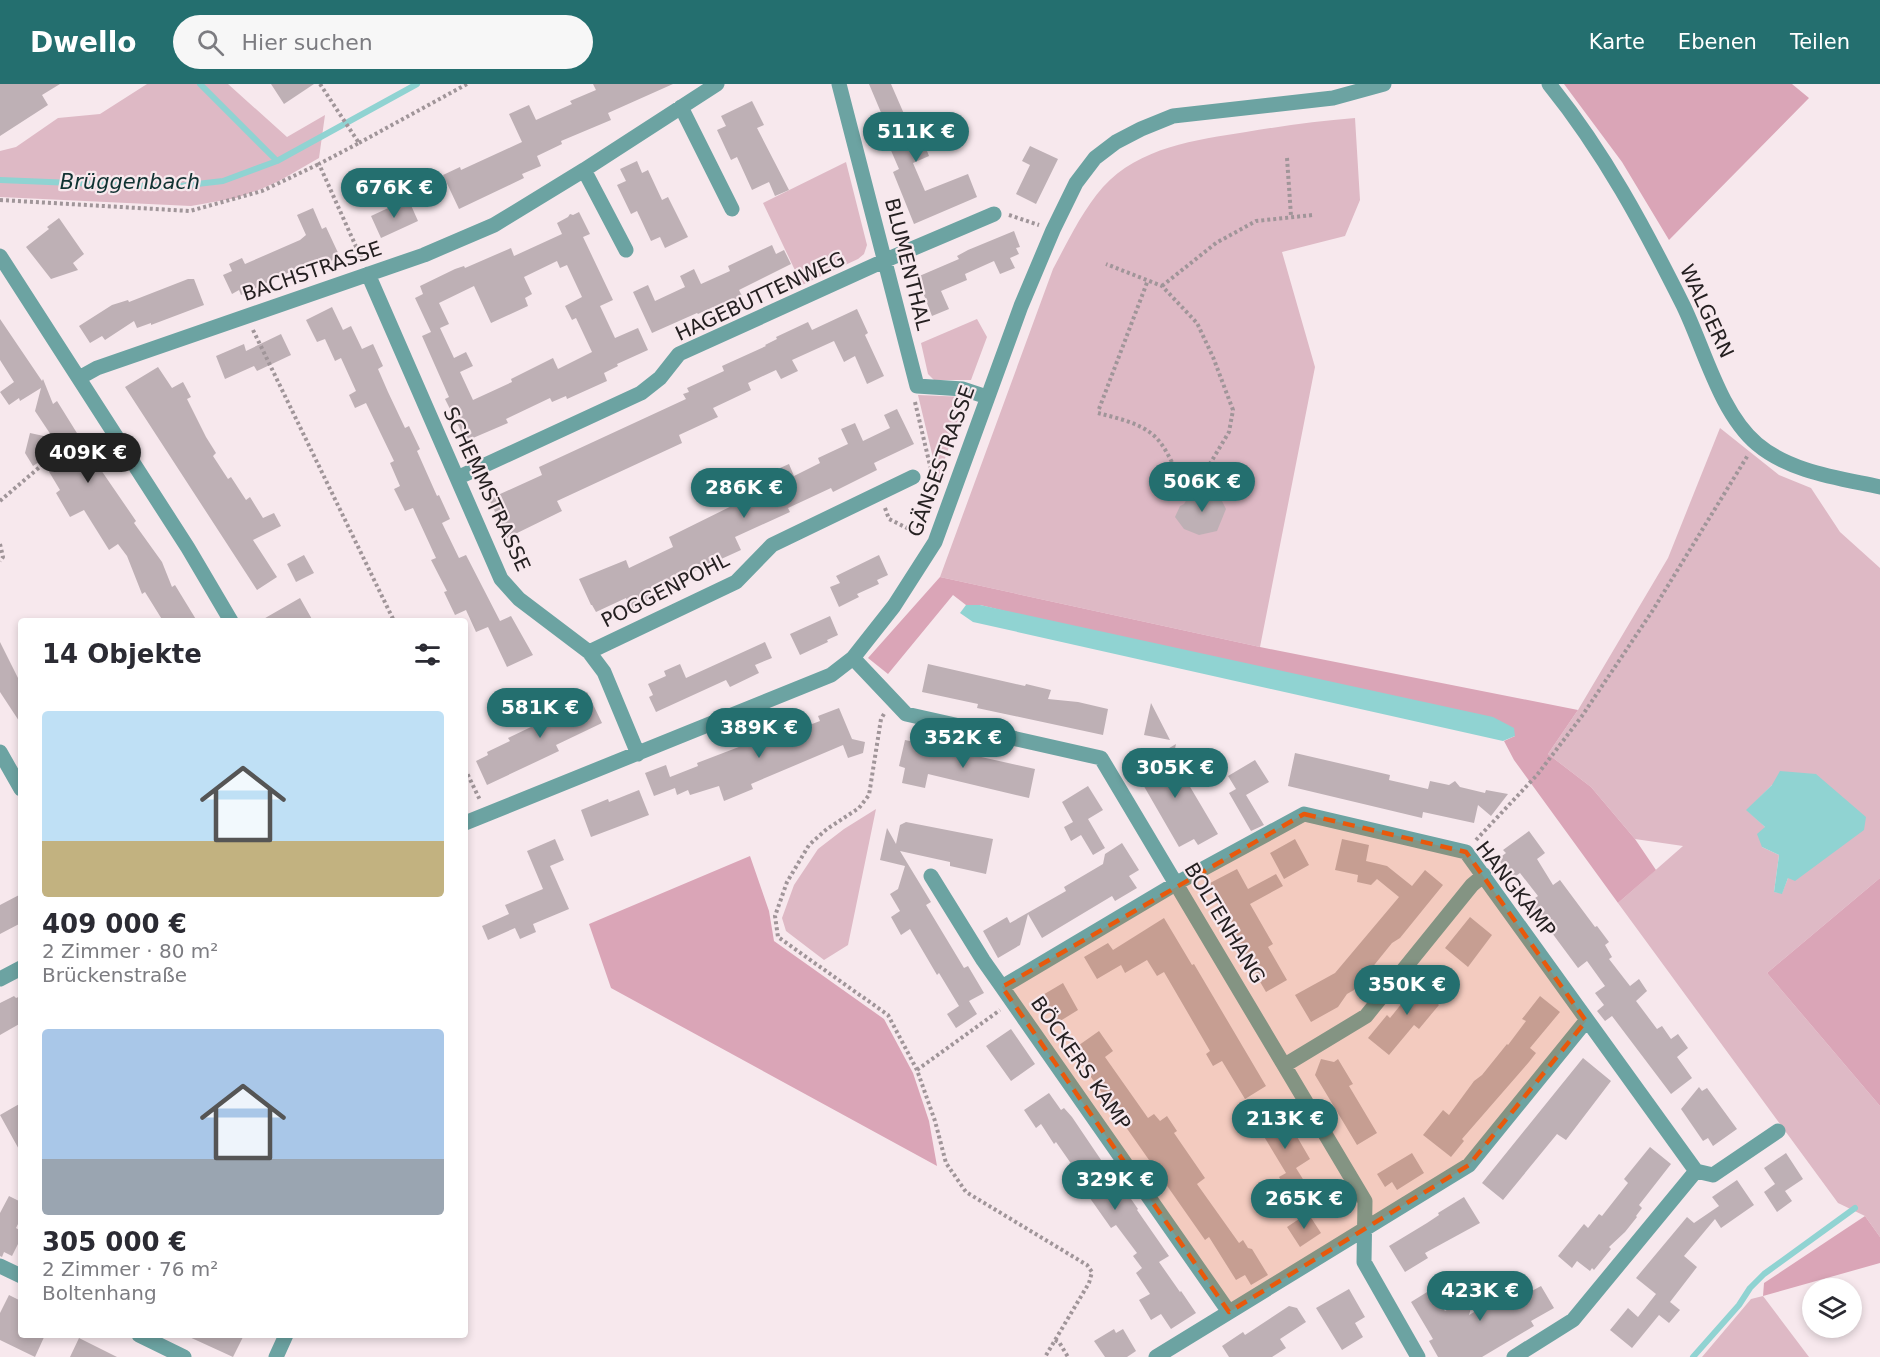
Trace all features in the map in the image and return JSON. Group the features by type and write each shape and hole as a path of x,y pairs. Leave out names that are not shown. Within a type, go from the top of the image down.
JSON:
{"street":[{"name":"BACHSTRASSE","path":"79,378 97,368 424,255 494,225 584,171 717,84"},
{"name":"BLUMENTHAL","path":"839,84 917,386"},
{"name":"GÄNSESTRASSE","path":"468,822 831,675 853,658 894,606 935,542 1021,306 1053,230 1076,183 1095,158 1116,142 1173,116 1333,98 1384,84"},
{"name":"WALGERN","path":"1549,84 1612,171 1688,316 1726,404 1742,428 1756,443 1776,457 1794,465 1880,487"},
{"path":"681,106 732,209"},
{"path":"584,171 626,250"},
{"name":"HAGEBUTTENWEG","path":"457,478 641,393 660,378 679,354 886,260 994,214"},
{"path":"0,256 188,548 229,618"},
{"name":"SCHEMMSTRASSE","path":"368,274 501,579 519,599 590,652 604,672 638,754"},
{"path":"917,386 963,389 987,397"},
{"name":"POGGENPOHL","path":"590,652 736,582 772,545 913,477"},
{"name":"BOLTENHANG","path":"853,658 906,714 1101,758 1365,1201 1364,1262 1418,1357"},
{"path":"0,752 18,784"},
{"name":"HANGKAMP","path":"1177,883 1304,814 1466,852 1696,1171"},
{"path":"1285,1065 1366,1016 1472,885 1484,875"},
{"name":"BÖCKERS KAMP","path":"931,876 982,960 1229,1312"},
{"name":"BÖCKERS KAMP","path":"1002,987 1177,883"},
{"path":"0,979 18,970"},
{"path":"1156,1357 1469,1165 1586,1021"},
{"path":"1514,1357 1573,1320 1696,1171 1713,1175 1779,1131"},
{"path":"0,1266 18,1275"},
{"path":"145,1338 184,1357"},
{"path":"276,1357 285,1338"}],"path":[{"path":"320,84 359,143"},
{"path":"0,200 190,211 262,191 319,164 467,84"},
{"path":"1287,158 1291,216"},
{"path":"319,164 368,274"},
{"path":"994,214 1013,216 1053,230"},
{"path":"1162,286 1216,243 1256,221 1313,215"},
{"path":"1106,264 1148,280 1162,286 1197,323 1233,410 1229,432 1208,467 1180,478 1164,448 1153,434 1137,425 1099,411 1148,280"},
{"path":"247,315 393,618"},
{"path":"917,386 914,399 944,521"},
{"path":"0,501 42,465 109,427"},
{"path":"1466,852 1537,775 1582,716 1653,610 1739,467 1756,443"},
{"path":"880,494 889,519 935,542"},
{"path":"0,544 3,557 0,561"},
{"path":"892,700 881,718 869,795 858,808 827,829 809,845 787,882 775,916 778,937 888,1015 917,1070 935,1121 946,1163 966,1192 1087,1265 1092,1272 1089,1283 1045,1357"},
{"path":"468,775 486,814"},
{"path":"917,1070 1012,1001"},
{"path":"1055,1340 1059,1342 1068,1357"}],"highlighted area":[{"path":"1304,814 1466,852 1586,1021 1469,1165 1229,1312 1002,987"}],"shaded area":[{"path":"147,84 228,84 287,137 325,115 319,158 261,189 236,198 191,206 0,197 0,151 16,147 58,118 100,114"},
{"path":"1564,84 1792,84 1809,98 1669,240 1622,162"},
{"path":"1355,118 1360,200 1345,236 1282,252 1315,367 1260,647 940,577 1053,269 1082,216 1103,187 1117,173 1151,154 1188,142 1314,122"},
{"path":"846,162 867,245 864,254 802,285 763,203"},
{"path":"977,319 987,337 971,380 934,380 928,374 921,343"},
{"path":"918,395 966,397 938,479"},
{"path":"1720,428 1779,475 1811,488 1840,532 1880,568 1880,878 1767,973 1880,1106 1880,1237 1865,1216 1838,1203 1618,903 1683,846 1635,839 1591,787 1548,754 1578,710 1668,558","holes":["1772,785 1788,878 1782,893 1774,892 1779,855 1762,847 1765,827 1747,810"]},
{"path":"940,577 1260,647 1578,710 1548,754 1591,787 1635,839 1656,870 1618,903 1514,760 1504,741 1515,736 980,605 966,605 953,595 888,674 868,658"},
{"path":"876,809 848,945 824,960 786,931 782,918 794,885 818,849"},
{"path":"750,856 769,911 774,941 884,1019 913,1073 929,1121 937,1166 611,988 589,924"},
{"path":"1880,878 1880,1106 1767,973"},
{"path":"1865,1216 1880,1237 1880,1263 1827,1278 1802,1278 1802,1285 1763,1296 1764,1283"},
{"path":"1763,1296 1809,1357 1702,1357 1751,1299"}],"water":[{"path":"966,605 980,605 1493,717 1514,728 1515,736 1503,741 973,622 960,613"},
{"path":"1780,771 1816,774 1866,817 1864,830 1795,881 1788,878 1782,894 1774,892 1779,855 1762,847 1757,834 1765,827 1746,810 1772,785"}],"building":[{"path":"0,84 60,84 42,95 48,105 0,136"},
{"path":"271,84 314,84 284,104"},
{"path":"593,84 673,84 608,113 611,120 561,141 562,144 537,156 541,166 522,174 524,178 459,209 443,175 460,167 461,170 522,142 509,114 529,105 536,120 596,90"},
{"path":"869,84 891,84 918,146 924,143 929,156 913,163 925,191 968,174 977,197 914,224 893,172 899,169 883,132 881,124 885,122"},
{"path":"752,101 764,125 757,128 789,190 775,196 769,182 752,190 737,157 731,160 717,130 726,126 721,116"},
{"path":"1030,146 1058,159 1036,204 1016,194 1030,165 1022,161"},
{"path":"637,161 642,173 648,170 662,200 668,197 688,237 665,248 660,237 651,241 637,211 631,214 617,185 626,181 620,169"},
{"path":"399,203 401,207 410,203 418,221 381,238 371,216"},
{"path":"313,208 322,229 326,227 340,257 320,266 319,263 296,274 294,270 241,295 239,290 232,294 223,275 232,271 229,264 242,258 245,264 300,240 306,235 297,215"},
{"path":"579,212 590,234 583,237 613,300 600,306 615,338 638,328 648,350 617,364 618,366 604,373 607,381 567,399 566,396 552,402 550,398 506,419 508,423 466,441 445,399 449,397 422,336 431,332 415,298 423,294 420,286 455,269 464,266 465,268 511,248 514,256 562,234 557,223 570,214","holes":["557,261 560,268 567,265 582,297 565,306 572,320 576,318 592,352 558,369 553,358 511,379 512,382 473,400 460,372 473,366 466,352 454,358 440,328 449,324 439,303 474,286 491,323 528,306 525,298 532,294 524,277"]},
{"path":"59,218 84,254 73,263 78,270 51,279 26,247"},
{"path":"1014,231 1020,247 1016,248 1019,254 1010,258 1015,268 1000,274 994,261 965,274 967,280 941,291 949,309 932,316 917,277 959,259 957,256 968,250"},
{"path":"772,245 776,254 784,250 791,264 739,290 743,298 715,310 713,307 697,313 652,333 633,292 648,285 655,301 685,287 680,276 694,269 701,284 730,271 728,266"},
{"path":"188,279 194,279 204,305 151,325 151,323 137,328 134,321 105,340 102,336 90,343 79,326 112,305 128,300 129,302"},
{"path":"332,307 343,330 351,326 362,349 373,344 383,366 378,369 388,392 405,428 409,426 420,449 417,451 450,519 442,523 459,558 466,555 500,621 511,616 533,655 507,667 488,627 476,632 466,610 455,615 444,592 447,591 431,560 436,558 413,508 405,511 394,489 400,486 390,463 394,461 366,403 355,408 349,395 356,391 341,358 335,361 325,339 317,342 306,320"},
{"path":"857,309 868,333 865,335 884,376 867,384 855,356 844,362 834,341 792,360 798,371 781,379 776,370 748,383 751,390 713,408 718,417 679,435 682,443 557,501 562,511 507,538 489,499 542,475 539,467 686,399 683,394 689,392 687,388 724,371 722,366 766,346 777,339 776,337 808,322 812,330"},
{"path":"0,319 42,381 43,379 53,404 57,401 136,521 134,523 162,562 172,587 175,585 195,618 161,618 145,592 142,594 127,556 118,544 109,550 84,510 70,517 56,493 60,490 42,460 33,466 25,453 30,433 53,438 35,411 41,388 9,405 0,392 14,382 0,360"},
{"path":"281,334 291,355 257,371 254,366 225,379 216,356 244,344 246,351"},
{"path":"158,367 172,388 183,382 191,397 187,399 216,453 213,456 228,479 231,477 246,500 250,497 263,518 274,513 281,526 253,540 277,577 257,590 125,387"},
{"path":"897,409 914,444 874,463 877,470 833,492 831,488 788,508 790,512 735,537 741,550 686,575 688,579 660,592 661,595 631,609 626,598 596,612 591,605 579,579 626,560 629,568 673,547 669,537 776,482 771,472 789,464 794,476 820,463 818,458 848,444 841,429 855,423 863,441 890,428 884,415"},
{"path":"1203,488 1219,495 1226,509 1217,531 1199,535 1184,529 1175,517 1180,506 1189,496"},
{"path":"304,555 314,573 296,582 287,564"},
{"path":"879,555 888,575 877,580 879,584 857,594 859,597 839,607 830,587 840,583 836,576"},
{"path":"300,598 311,618 265,618"},
{"path":"830,616 838,635 800,655 790,634"},
{"path":"0,642 18,678 18,719 0,692"},
{"path":"765,642 772,658 755,665 759,673 730,687 726,680 656,712 649,697 653,695 648,684 666,676 664,671 680,664 686,678"},
{"path":"928,664 1051,690 1048,699 1078,702 1108,709 1103,735 977,708 978,704 922,692"},
{"path":"587,692 602,723 556,745 559,751 487,785 476,761 488,755 487,752 510,741 508,738 556,715 553,708"},
{"path":"1151,703 1170,740 1144,735"},
{"path":"839,708 852,739 865,742 863,753 848,758 843,745 751,784 753,789 724,801 719,786 690,795 688,790 677,795 675,788 654,796 645,773 666,765 670,777 698,766 697,763 744,745 743,741 764,733 767,741 820,721 818,716"},
{"path":"905,740 1035,769 1029,798 928,774 925,788 902,783 905,768 899,766"},
{"path":"1176,744 1173,758 1218,834 1198,845 1194,839 1179,847 1134,769"},
{"path":"1295,753 1390,775 1389,780 1428,789 1430,781 1449,785 1455,781 1460,787 1485,793 1486,790 1508,794 1491,816 1478,805 1474,823 1423,812 1422,818 1288,786"},
{"path":"1255,760 1269,782 1246,795 1264,825 1251,831 1229,793 1236,789 1228,776"},
{"path":"1088,786 1103,810 1088,819 1105,848 1093,855 1081,835 1071,841 1064,827 1073,822 1062,802"},
{"path":"639,790 649,815 591,837 581,810"},
{"path":"906,822 993,839 986,874 950,866 950,862 900,851 931,902 926,905 964,968 968,966 984,993 969,1001 977,1014 956,1028 947,1014 959,1006 939,973 937,975 910,929 901,935 891,917 900,911 890,894 898,889 905,866 880,860 887,828 896,844 900,825"},
{"path":"1529,831 1545,853 1537,859 1553,885 1560,880 1595,927 1597,926 1609,942 1605,945 1612,957 1609,959 1630,986 1639,979 1647,991 1636,1001 1657,1029 1662,1026 1671,1039 1678,1034 1688,1048 1677,1057 1692,1078 1671,1094 1612,1016 1605,1021 1597,1011 1604,1005 1595,993 1605,986 1587,961 1578,968 1529,902 1538,896 1520,873 1512,879 1498,859 1506,853 1503,850"},
{"path":"555,839 564,860 550,866 569,909 533,924 536,932 520,939 515,928 488,940 482,926 509,914 505,905 543,889 527,851"},
{"path":"1295,839 1309,865 1284,879 1270,853"},
{"path":"1342,839 1369,845 1366,861 1387,866 1412,886 1425,870 1443,885 1400,938 1392,943 1338,1007 1311,1022 1295,995 1335,973 1399,897 1377,879 1371,885 1357,882 1358,875 1335,870"},
{"path":"1122,843 1139,870 1129,876 1137,888 1115,901 1112,896 1042,938 1028,914 1020,945 998,958 983,931 1007,917 1010,923 1066,891 1064,887 1103,864 1105,854"},
{"path":"1237,869 1248,889 1276,874 1283,886 1250,904 1273,944 1268,947 1287,980 1266,992 1228,927 1232,925 1210,883"},
{"path":"18,896 18,925 0,934 0,905"},
{"path":"1470,917 1492,935 1468,967 1445,948"},
{"path":"1164,918 1266,1086 1245,1099 1222,1061 1213,1066 1206,1054 1210,1051 1164,972 1157,976 1147,960 1125,973 1121,965 1097,979 1084,957 1108,943 1113,950"},
{"path":"1423,977 1444,994 1437,1003 1439,1005 1419,1029 1414,1025 1389,1055 1368,1038 1387,1015 1390,1018"},
{"path":"1063,983 1078,1010 1057,1023 1041,996"},
{"path":"14,996 18,997 18,1025 0,1035 0,1003"},
{"path":"1540,996 1560,1012 1530,1048 1536,1053 1462,1139 1464,1141 1451,1157 1423,1135 1443,1110 1449,1115 1474,1081 1508,1045 1526,1021 1522,1019"},
{"path":"1011,1029 1035,1064 1011,1081 986,1046"},
{"path":"1099,1031 1113,1051 1105,1057 1148,1118 1154,1114 1160,1121 1167,1116 1177,1131 1174,1133 1205,1178 1197,1184 1239,1243 1243,1240 1248,1248 1252,1249 1268,1275 1251,1285 1245,1275 1236,1280 1209,1237 1205,1240 1072,1050"},
{"path":"1583,1058 1611,1081 1566,1140 1557,1134 1503,1200 1482,1183"},
{"path":"1321,1059 1334,1062 1338,1059 1353,1084 1349,1086 1377,1133 1357,1145 1315,1075"},
{"path":"1699,1087 1702,1091 1707,1088 1737,1129 1713,1146 1708,1138 1703,1141 1681,1109"},
{"path":"1049,1093 1061,1110 1064,1108 1072,1117 1169,1256 1159,1262 1196,1313 1171,1329 1161,1314 1151,1320 1139,1300 1150,1294 1136,1273 1142,1268 1133,1256 1137,1253 1116,1225 1111,1228 1075,1177 1079,1175 1056,1142 1054,1144 1041,1124 1036,1128 1024,1110"},
{"path":"18,1105 18,1148 0,1115"},
{"path":"1282,1111 1310,1159 1296,1168 1306,1184 1289,1194 1279,1177 1286,1173 1257,1125"},
{"path":"1650,1147 1671,1164 1639,1205 1642,1208 1637,1217 1609,1247 1611,1249 1594,1270 1592,1268 1590,1271 1577,1261 1572,1268 1558,1256 1584,1224 1588,1228 1599,1214 1602,1216 1628,1183 1624,1179"},
{"path":"1412,1153 1424,1173 1397,1190 1392,1182 1385,1187 1377,1174"},
{"path":"1786,1153 1803,1179 1785,1191 1792,1201 1777,1212 1764,1192 1775,1184 1764,1168"},
{"path":"1737,1180 1754,1205 1721,1228 1715,1219 1684,1256 1697,1267 1670,1302 1680,1310 1669,1323 1659,1315 1632,1348 1610,1330 1628,1308 1638,1317 1656,1294 1636,1278 1687,1217 1694,1223 1719,1206 1712,1197"},
{"path":"9,1196 18,1200 16,1228 18,1229 18,1244 12,1256 4,1252 2,1257 0,1256 0,1213"},
{"path":"1464,1197 1480,1223 1425,1253 1428,1258 1405,1272 1389,1246"},
{"path":"1308,1213 1321,1233 1300,1247 1287,1227"},
{"path":"1527,1286 1530,1292 1541,1286 1554,1308 1531,1321 1534,1326 1482,1357 1438,1357 1429,1341 1433,1339 1411,1302 1432,1289 1445,1311 1475,1294 1469,1315 1512,1290 1514,1294"},
{"path":"1349,1289 1365,1317 1355,1323 1363,1337 1342,1350 1316,1308"},
{"path":"9,1295 18,1300 18,1338 44,1338 35,1357 0,1340 0,1313"},
{"path":"1289,1306 1297,1308 1306,1322 1280,1339 1286,1348 1272,1357 1229,1357 1222,1346 1243,1332 1245,1335"},
{"path":"1114,1329 1116,1333 1123,1329 1136,1351 1127,1357 1105,1357 1094,1341"},
{"path":"79,1338 117,1357 70,1357"},
{"path":"192,1338 242,1338 233,1357"}],"waterway":[{"path":"200,84 277,161"},
{"name":"Brüggenbach","path":"0,180 171,187 223,181 277,161 417,84"},
{"path":"1693,1357 1764,1274 1855,1208"}]}
